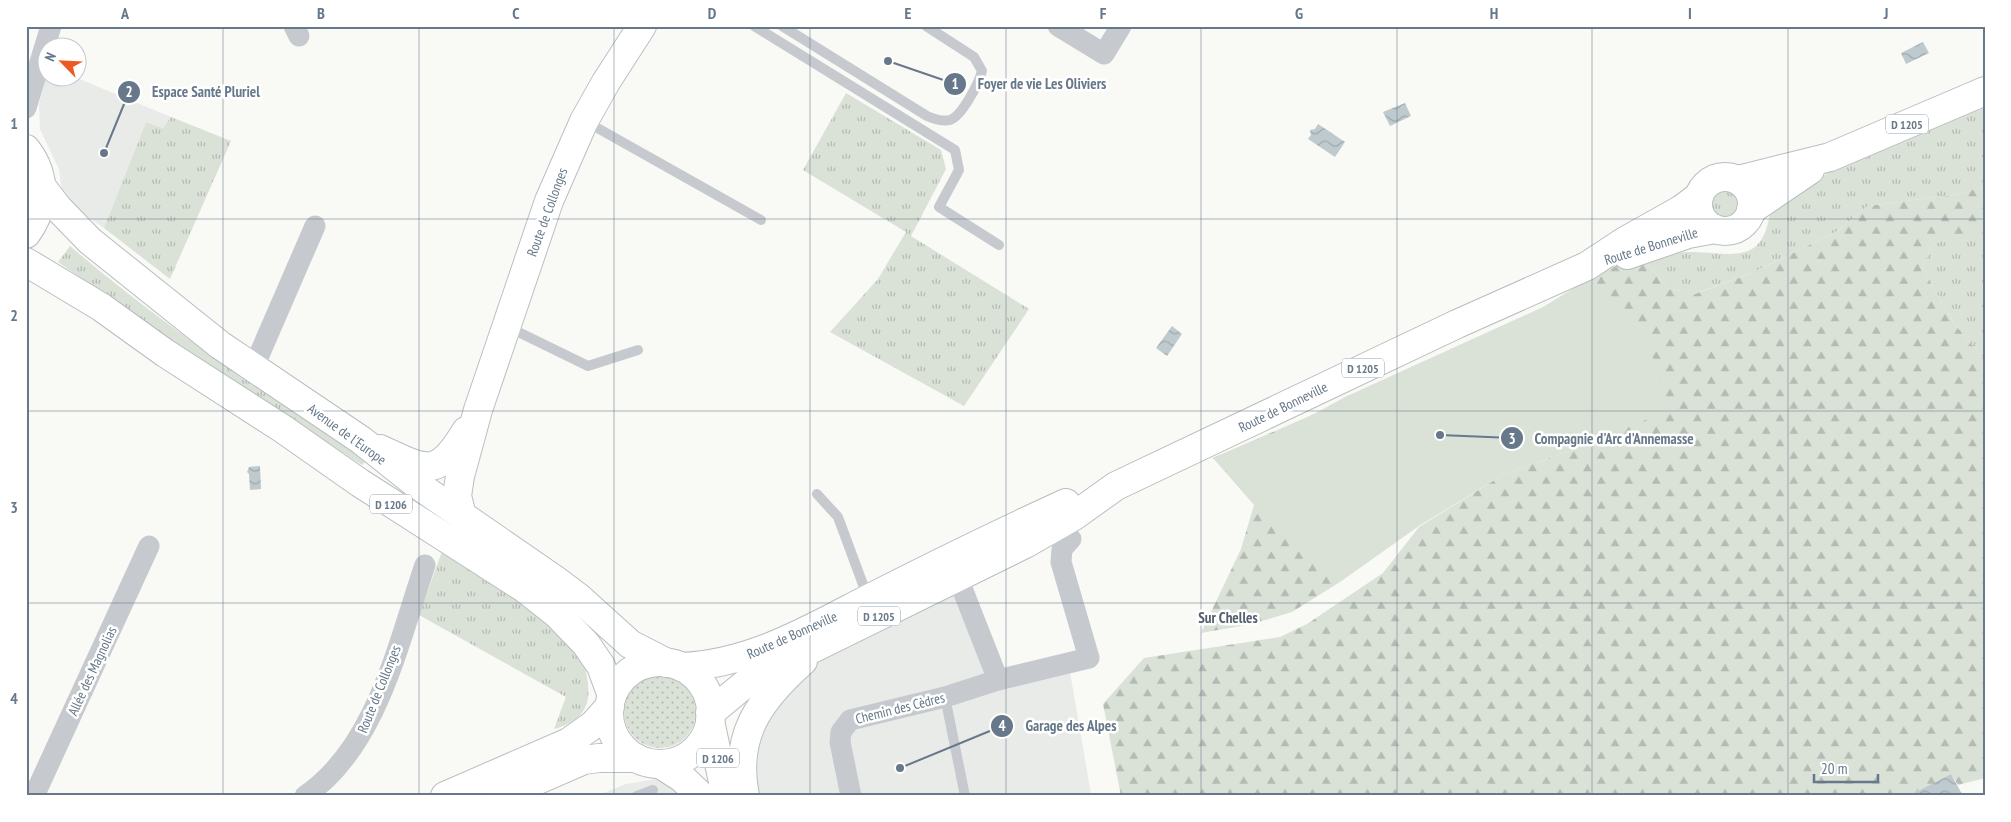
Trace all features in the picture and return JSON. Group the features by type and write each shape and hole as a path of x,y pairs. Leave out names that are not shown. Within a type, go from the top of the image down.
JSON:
{"main road":[{"name":"Route de Collonges","path":"462,516 458,503 458,482 478,410 550,201 584,121 606,82 642,26"},
{"name":"D 1205","path":"1830,157 1985,91"},
{"path":"26,234 39,212 42,187 36,164 27,148"},
{"path":"1738,180 1830,157"},
{"path":"1751,210 1830,157"},
{"path":"1726,176 1738,180 1748,191 1752,200 1751,210 1744,223 1735,228 1725,231 1715,229 1704,221 1700,214 1699,196 1706,184 1717,178 1726,176"},
{"name":"Avenue de l'Europe","path":"42,187 74,225 110,258 253,369 361,440 397,470 578,597 622,638 674,665"},
{"name":"Route de Bonneville","path":"674,665 708,666 751,655 800,635 1031,519 1075,499 1116,486 1457,324 1587,266 1625,241 1682,210 1699,196"},
{"name":"Route de Bonneville","path":"1587,266 1619,258 1688,234 1715,229"},
{"name":"D 1206","path":"26,262 101,307 165,353 283,429 360,483 524,588 557,614 586,644 601,666 611,701"},
{"name":"Route de Collonges","path":"361,440 412,464 432,466 440,464 454,451 478,410"},
{"name":"Route de Bonneville","path":"710,717 736,689 751,679 1054,529 1116,486"},
{"path":"745,796 740,768 741,756 752,722 761,706 778,686 824,643"},
{"path":"445,796 570,742 593,725 611,701 622,679 634,670 652,663 674,665 695,677 702,686 707,696 710,717 705,735 692,752 681,759 648,761 600,758 584,760 500,796"},
{"path":"611,701 610,719 616,739 625,750 648,761"},
{"name":"D 1206","path":"710,717 726,796"},
{"name":"D 1206","path":"648,761 682,778 701,796"}],"street":[{"path":"26,57 42,26"},
{"path":"26,108 51,26"},
{"path":"1058,26 1104,54 1121,26"},
{"path":"253,369 315,226"},
{"name":"Chemin des Cèdres","path":"851,796 840,742 841,732 850,720 945,697 998,680 1089,658 1061,562 1062,549 1071,538"},
{"name":"Allée des Magnolias","path":"34,796 149,546"},
{"name":"Route de Collonges","path":"305,796 339,765 356,743 370,719 425,565"},
{"path":"958,578 998,680"}],"lane":[{"path":"754,26 955,150 958,170 939,207 999,245"},
{"path":"782,26 927,116 943,121 957,116 980,81 982,71 974,57 926,26"},
{"path":"584,121 760,220"},
{"path":"507,326 588,366 638,350"},
{"path":"817,494 838,517 869,599"},
{"path":"945,697 965,796"},
{"path":"637,796 653,790"}],"shaded area":[{"path":"88,83 171,117 163,128 146,122 104,228 63,200 59,169 40,129 39,105 43,88 88,88"},
{"path":"959,581 998,680 1070,672 1091,794 758,796 752,745 759,721 816,657"},
{"path":"656,779 681,789 684,796 596,796 626,784"}],"green space":[{"path":"846,93 941,150 946,169 911,236 1029,309 964,406 830,332 878,279 906,232 803,170"},
{"path":"1985,107 1985,186 1960,194 1868,206 1836,232 1754,272 1694,294 1667,288 1640,255 1680,252 1733,254 1744,252 1753,248 1760,241 1766,230 1770,213 1829,172"},
{"path":"171,117 231,141 170,279 104,228 146,122 163,128"},
{"path":"1985,186 1985,235 1950,235 1931,246 1922,268 1956,326 1985,360 1985,778 1958,785 1951,774 1908,796 1121,796 1103,704 1144,658 1280,637 1307,624 1383,573 1419,527 1504,474 1581,447 1610,319 1592,277 1640,255 1667,288 1695,294 1754,272 1836,232 1868,206 1960,194"},
{"path":"1725,188 1731,189 1736,193 1740,198 1740,210 1736,215 1731,219 1725,220 1719,219 1714,215 1710,210 1709,204 1710,198 1714,193 1719,189"},
{"path":"1950,235 1985,235 1985,360 1956,326 1922,268 1931,246"},
{"path":"70,246 141,304 178,331 252,384 366,461 362,465 216,371 58,262"},
{"path":"1592,277 1612,303 1642,331 1656,366 1667,411 1581,447 1504,474 1419,526 1340,582 1213,458 1298,423 1345,397 1543,307"},
{"path":"1321,411 1280,482 1340,582 1292,612 1252,624 1201,633 1241,549 1254,505 1213,458"},
{"path":"444,546 523,603 553,628 584,659 588,683 587,701 585,709 573,721 554,729 566,697 419,615"},
{"path":"667,676 686,686 694,698 696,712 694,726 686,738 674,746 653,748 634,738 626,726 624,705 634,686 646,678"}],"water":[{"path":"1923,42 1929,53 1906,64 1901,53"},
{"path":"1405,103 1411,116 1390,126 1383,112"},
{"path":"1318,124 1345,142 1335,157 1308,139 1311,135 1310,130 1315,129"},
{"path":"1172,326 1182,334 1167,356 1156,348"},
{"path":"260,466 261,489 250,490 249,474 247,472 249,467"},
{"path":"1951,774 1963,796 1908,796"}],"place":[{"name":"Foyer de vie Les Oliviers","path":"888,61"},
{"name":"Espace Santé Pluriel","path":"104,153"},
{"name":"Compagnie d'Arc d'Annemasse","path":"1440,435"},
{"name":"Garage des Alpes","path":"900,768"}],"district":[{"name":"Sur Chelles","path":"1228,617"}]}
